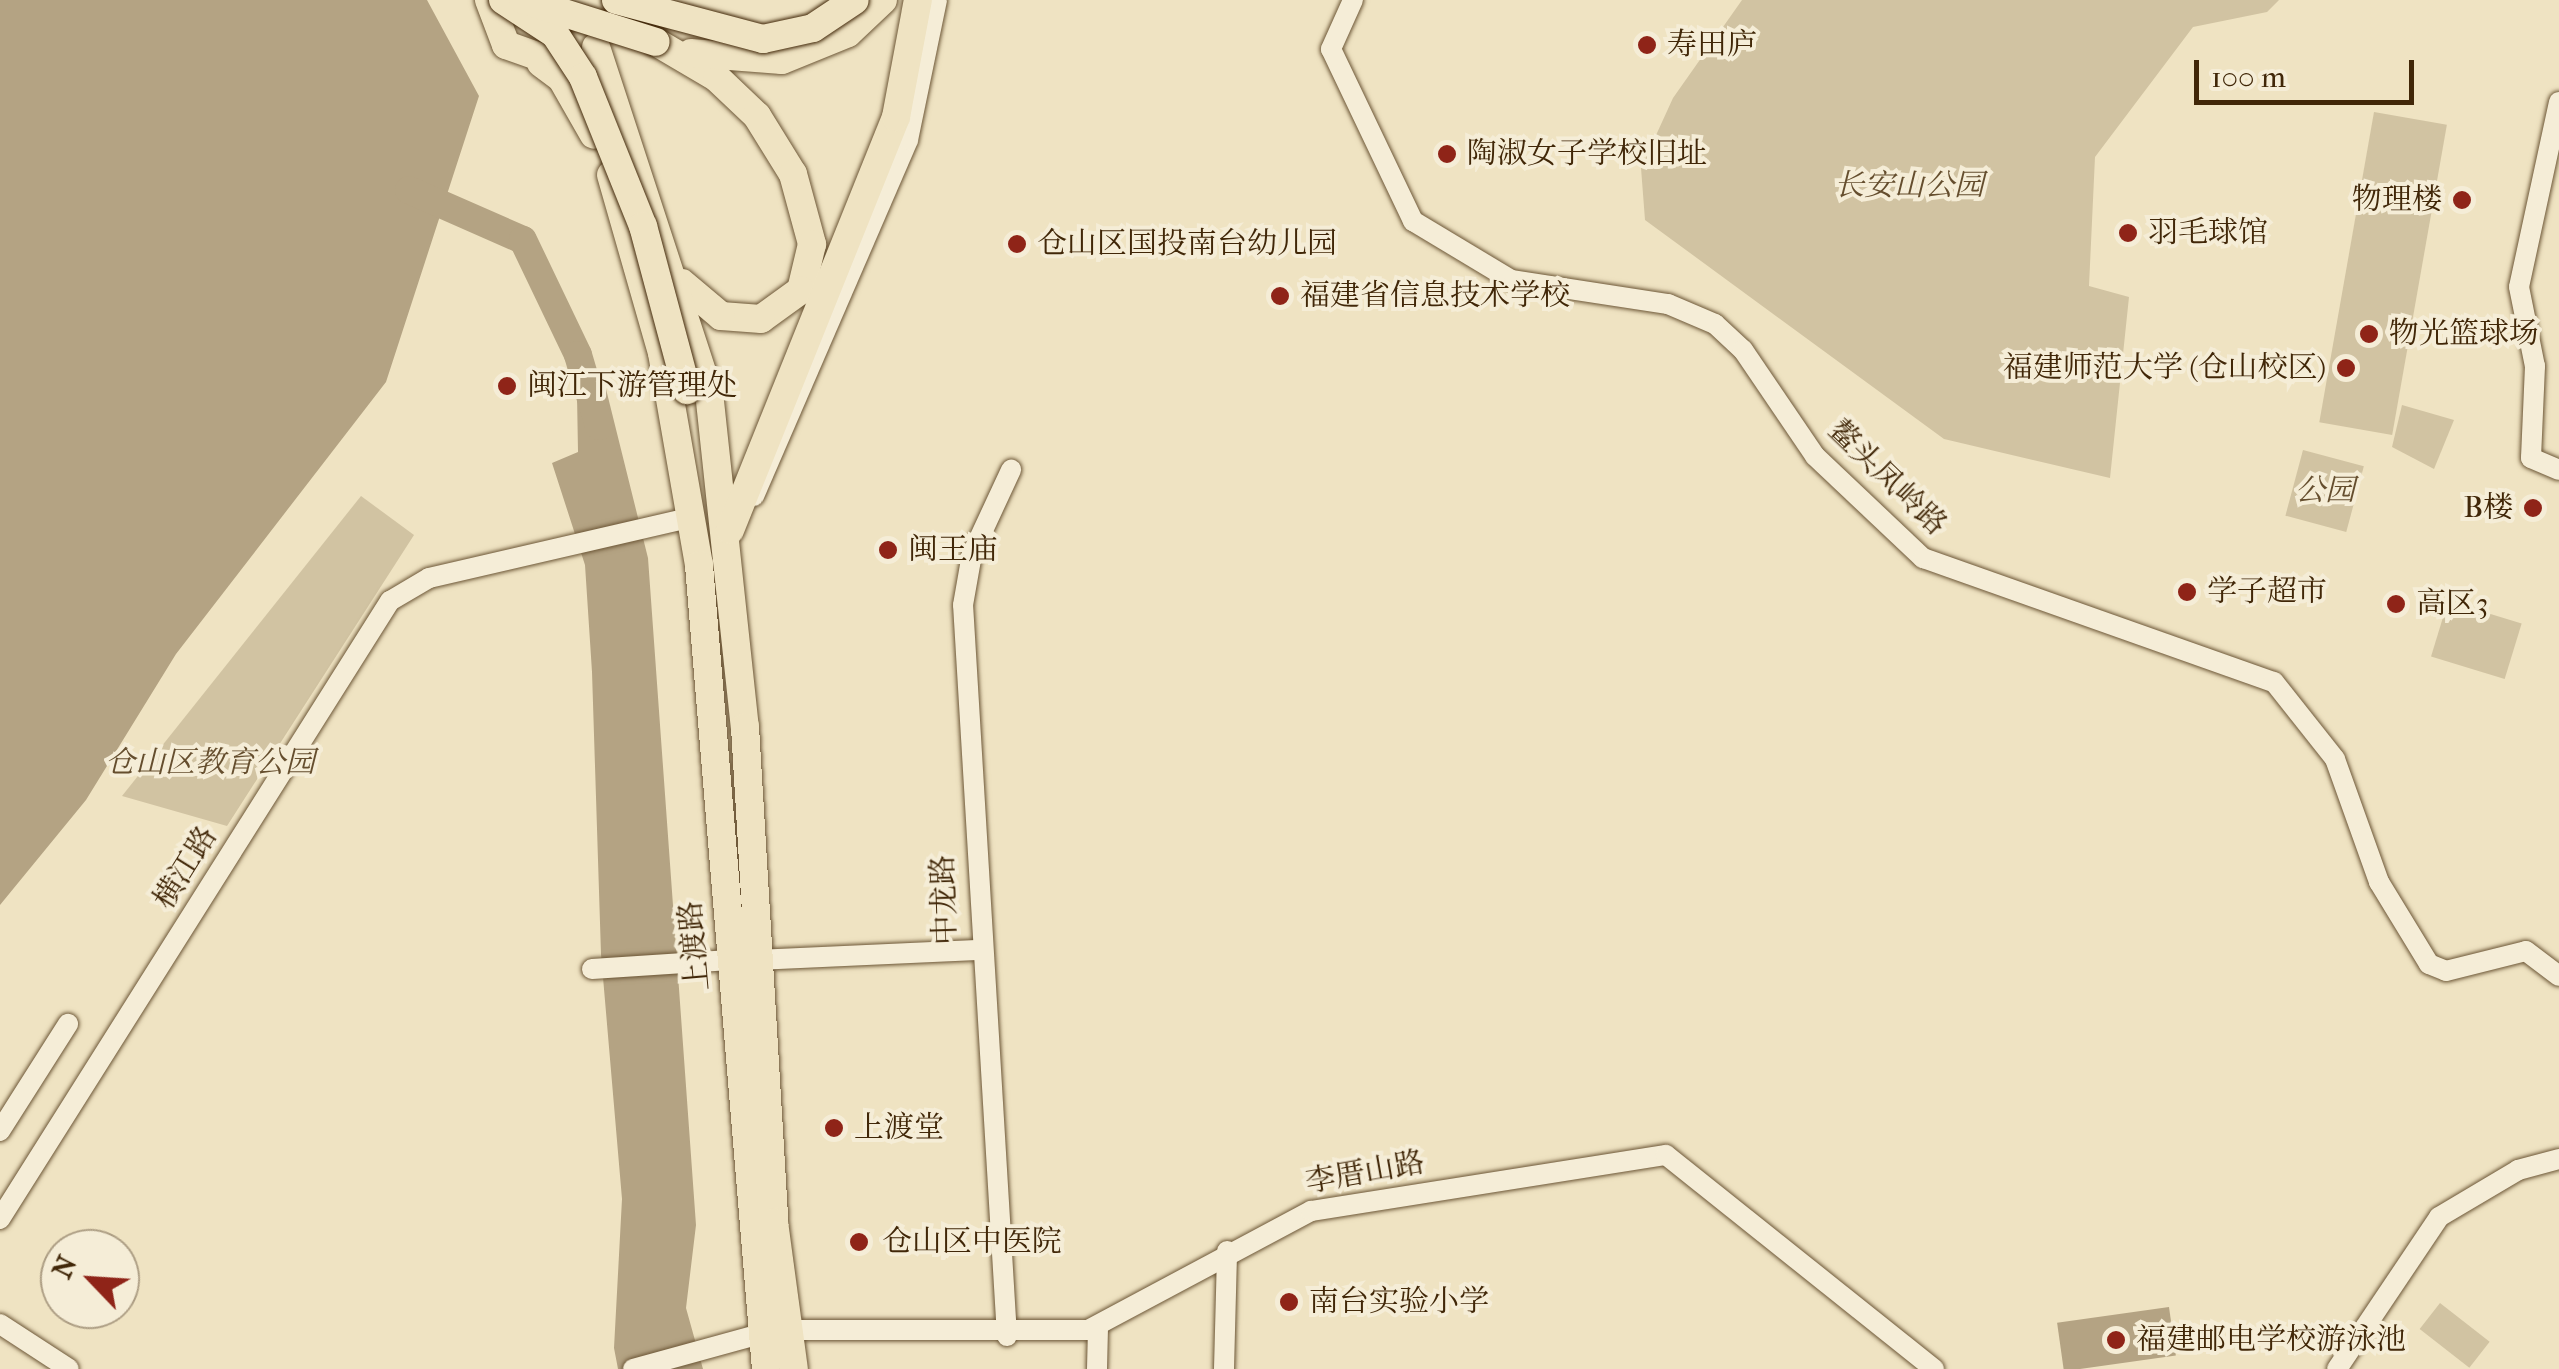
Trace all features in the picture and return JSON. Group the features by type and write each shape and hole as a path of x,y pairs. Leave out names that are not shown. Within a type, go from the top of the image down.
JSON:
{"main road":[{"name":"上渡路","path":"489,0 506,45 542,63 580,104 611,174 671,396 674,522 700,566 743,960 774,1330 766,1369"},
{"path":"503,0 556,34 583,77 643,226 687,390 700,566"},
{"path":"522,0 656,42 736,61 782,60 848,33 883,0"},
{"path":"542,63 596,47 616,0 763,39 813,28 855,0"},
{"path":"726,541 766,430 896,117 918,0"},
{"path":"656,42 717,78 784,153 812,244 801,290 782,309 720,316 677,277"},
{"name":"上渡路","path":"596,47 677,277 709,392 726,541 743,960"},
{"name":"上渡路","path":"774,1330 794,1369"}],"street":[{"path":"726,541 777,459 908,140 937,0"},
{"name":"鳌头凤岭路","path":"1353,0 1332,49 1413,221 1511,280 1668,304 1715,324 1744,350 1815,456 1923,558 2274,682 2335,759 2379,882 2429,964 2446,970 2526,951 2559,976"},
{"path":"2559,102 2518,287 2535,366 2531,458 2559,470"},
{"name":"中龙路","path":"1007,1336 977,950 964,595 1011,470"},
{"name":"横江路","path":"3,1208 380,613 413,583 674,522"},
{"path":"592,968 977,950"},
{"path":"0,1131 68,1024"},
{"name":"李厝山路","path":"633,1369 719,1340 774,1330 1007,1336 1098,1327 1227,1251 1325,1207 1666,1155 1895,1347 1934,1369"},
{"path":"2336,1369 2438,1217 2518,1170 2559,1159"},
{"path":"1224,1369 1227,1251"},
{"path":"0,1324 69,1369"},
{"path":"1098,1327 1098,1369"}],"green space":[{"name":"长安山公园","path":"1742,0 2279,0 2267,12 2193,27 2095,157 2089,286 2129,297 2110,478 1944,439 1645,220 1641,168 1673,98"},
{"name":"物光篮球场","path":"2374,112 2447,125 2392,435 2319,422"},
{"path":"2402,405 2454,420 2434,469 2392,447"},
{"name":"公园","path":"2303,450 2364,466 2346,532 2285,516"},
{"name":"仓山区教育公园","path":"361,496 414,535 227,826 122,796"},
{"path":"2448,601 2522,624 2505,679 2431,656"},
{"path":"2440,1303 2490,1342 2469,1368 2420,1329"}],"shaded area":[{"path":"0,0 427,0 479,96 386,382 176,654 86,800 0,905"},
{"path":"606,389 648,558 696,1225 686,1308 703,1369 618,1369 614,1348 622,1199 601,954 585,565 552,463 578,452 577,395"},
{"name":"福建邮电学校游泳池","path":"2169,1307 2176,1356 2064,1369 2057,1323"}],"waterway":[{"path":"409,190 523,240 578,355 599,426"}],"place":[{"name":"寿田庐","path":"1647,45"},
{"name":"陶淑女子学校旧址","path":"1447,154"},
{"name":"物理楼","path":"2462,200"},
{"name":"羽毛球馆","path":"2128,233"},
{"name":"仓山区国投南台幼儿园","path":"1017,244"},
{"name":"福建省信息技术学校","path":"1280,296"},
{"name":"物光篮球场","path":"2369,334"},
{"name":"福建师范大学 (仓山校区)","path":"2346,368"},
{"name":"闽江下游管理处","path":"507,386"},
{"name":"B楼","path":"2533,508"},
{"name":"闽王庙","path":"888,550"},
{"name":"学子超市","path":"2187,592"},
{"name":"高区3","path":"2396,604"},
{"name":"上渡堂","path":"834,1128"},
{"name":"仓山区中医院","path":"859,1242"},
{"name":"南台实验小学","path":"1289,1302"},
{"name":"福建邮电学校游泳池","path":"2116,1340"}]}
